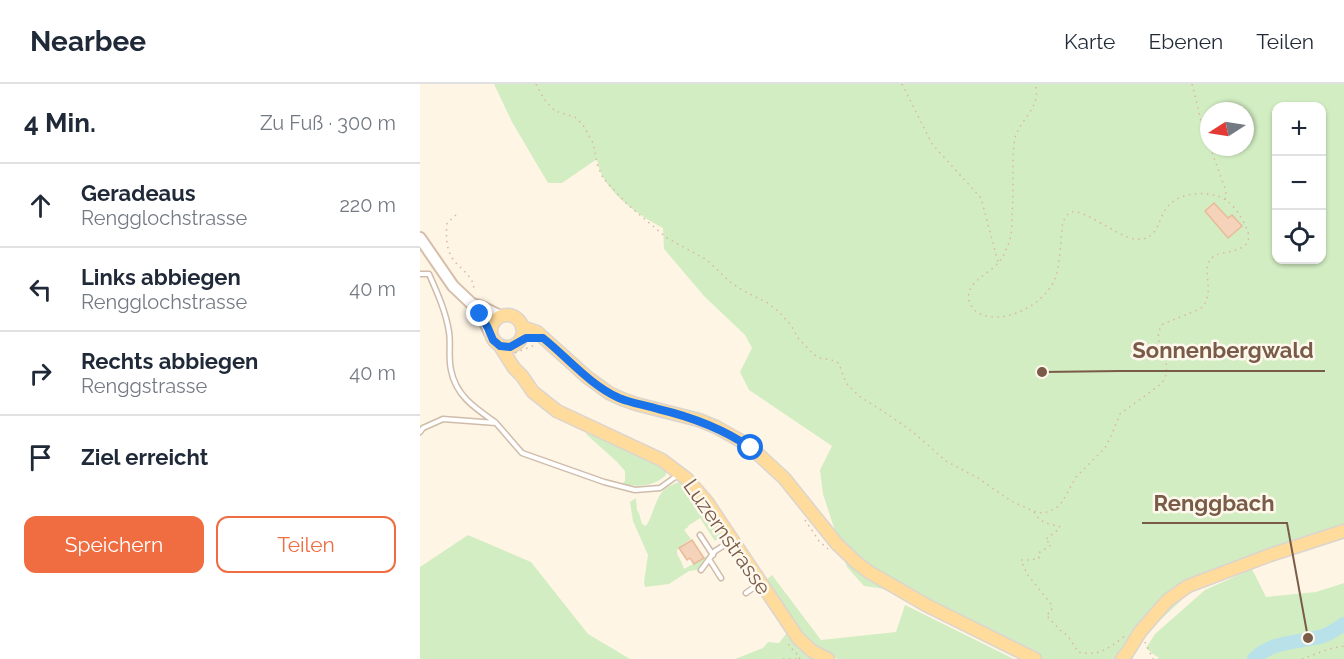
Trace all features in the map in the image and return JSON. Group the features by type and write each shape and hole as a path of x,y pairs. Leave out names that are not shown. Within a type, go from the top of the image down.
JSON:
{"main road":[{"path":"420,238 453,286 483,318 493,340 512,348"},
{"path":"468,300 500,316"},
{"path":"490,333 492,322 500,316 509,315 518,319 523,332 512,348"},
{"path":"522,327 535,331 540,341"},
{"path":"512,348 529,338 540,341 609,393 629,401 699,420 741,441 784,478 846,554 869,572 926,605 1035,659"},
{"name":"Luzernstrasse","path":"512,348 522,376 533,392 557,411 652,455 681,473 700,493 802,643 828,659"},
{"path":"1122,659 1158,610 1188,586 1270,555 1344,531"}],"lane":[{"path":"420,274 429,274 438,293 449,332 451,369 458,390 471,405 496,423 522,453 604,483 635,490 660,488 681,473"},
{"path":"420,432 423,428 443,419 496,423"},
{"path":"700,535 722,578"},
{"path":"701,570 711,557 731,540"},
{"path":"746,593 760,583"}],"path":[{"path":"536,84 544,99 555,111 579,120 588,131 603,178 627,204 667,238 707,260 741,290 768,303 791,325 798,338 813,354 839,364 846,383 859,396 913,432 946,461 978,478 1011,501 1034,512 1048,512 1060,505 1076,477 1105,448 1120,414 1165,379 1167,367 1158,339 1159,328 1163,324 1200,309 1208,300 1208,262 1218,254 1241,249 1248,242 1247,228 1239,214 1225,200 1214,195 1197,194 1181,197 1170,203 1155,231 1150,236 1137,239 1128,238 1093,219 1072,212 1063,222 1054,280 1035,304 1020,312 1000,316 984,316 976,312 971,306 970,289 998,263 1009,246 1012,230 1015,137 1033,106 1036,84"},
{"path":"903,84 932,144 981,198 998,263"},
{"path":"1192,84 1200,117"},
{"path":"1214,156 1226,191 1225,200"},
{"path":"456,215 447,223 446,240 450,256 472,278 474,286 468,300"},
{"path":"512,348 540,341"},
{"path":"1034,512 1040,521 1060,528 1045,540 1051,544 1040,552 1039,558 1021,560 1027,574 1051,604 1051,612 1046,615 1068,636 1078,652 1090,655 1106,650 1127,635"},
{"path":"800,514 819,541 833,554"},
{"path":"1143,640 1153,659"},
{"path":"1302,659 1344,646"},
{"path":"783,659 798,659"}],"green space":[{"path":"494,84 1344,84 1344,538 1330,538 1198,585 1147,632 1138,644 1133,659 1031,659 908,596 864,586 847,567 823,494 820,470 832,446 749,390 740,372 752,348 745,335 704,296 664,249 663,228 632,209 613,191 605,181 597,159 562,183 548,183 512,122"},
{"path":"586,434 648,458 666,468 666,475 656,482 645,485 622,484 625,481 625,471"},
{"path":"679,482 690,490 703,505 721,536 715,541 700,518 688,526 684,530 691,539 677,552 684,569 709,555 697,570 689,571 669,584 645,587 648,555 633,521 630,502 636,498 642,524 646,526 662,493"},
{"path":"468,535 531,562 588,634 630,659 420,659 420,567"},
{"path":"1252,569 1266,597 1316,592 1344,583 1344,659 1156,659 1159,658 1146,648 1155,634 1205,590"},
{"path":"772,575 821,640 896,632 905,605 1014,659 838,659 811,644 799,632 766,580"},
{"path":"786,634 802,651 815,659 735,659 763,648 768,642 779,643"}],"building":[{"path":"1214,203 1228,218 1232,215 1242,226 1228,238 1205,211"},
{"path":"692,540 704,558 694,564 690,558 687,560 679,548"}],"waterway":[{"path":"1254,659 1269,648 1323,636 1344,624"}],"place":[{"name":"Sonnenbergwald","path":"1042,372"},
{"name":"Renggbach","path":"1308,638"}],"route":[{"path":"480,314 493,340 500,346 510,347 526,338 543,338 609,393 636,404 699,420 716,427 751,448"}]}
